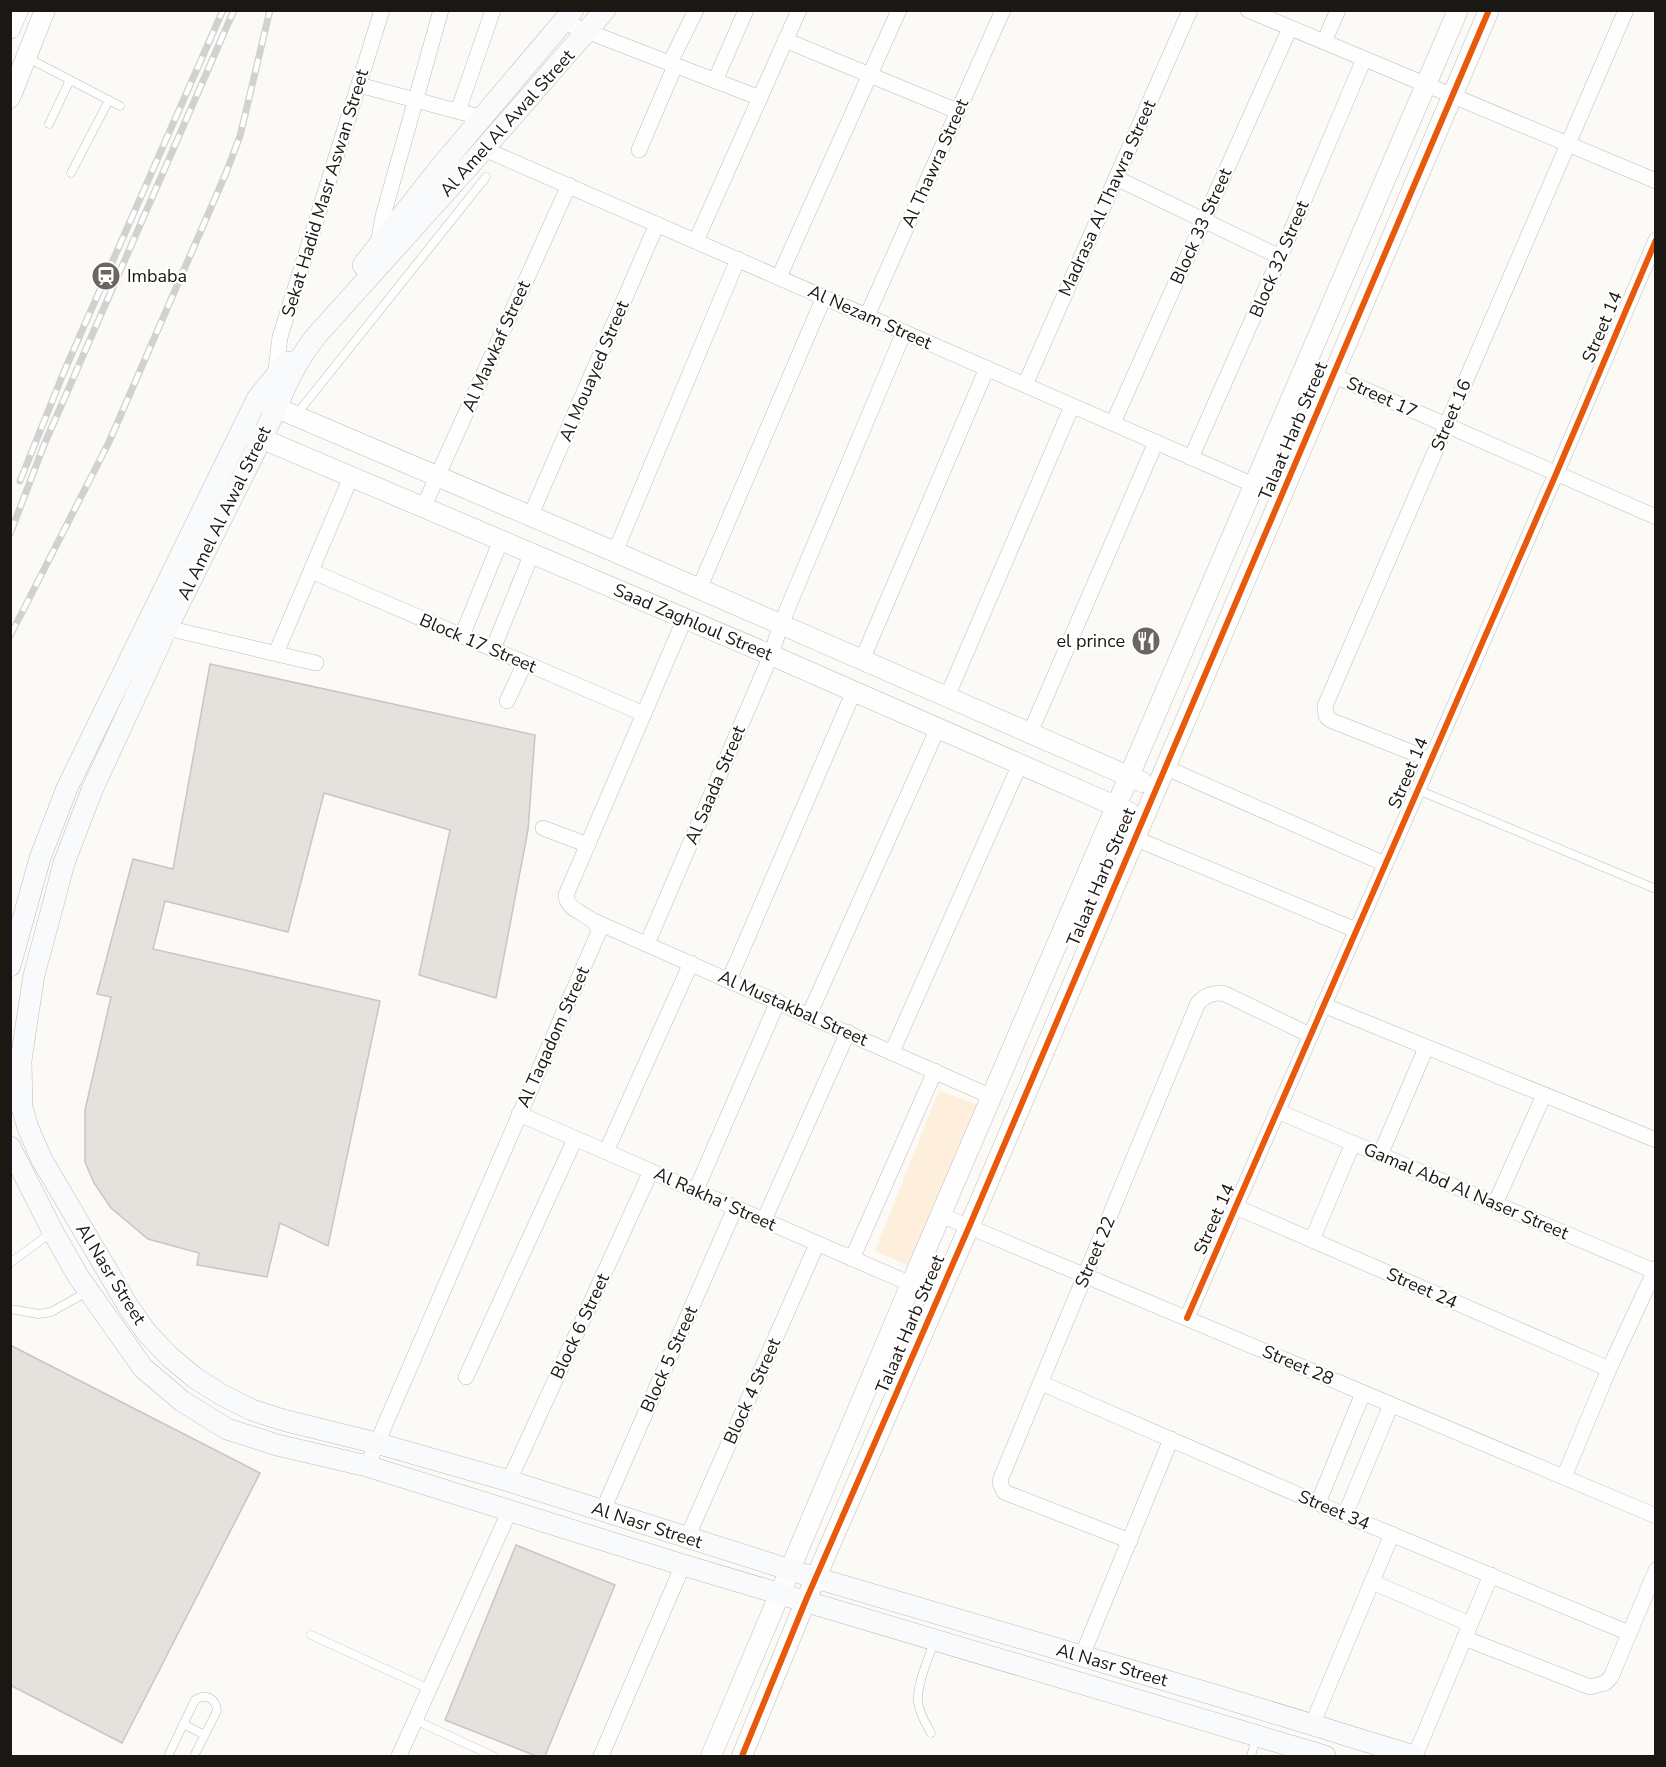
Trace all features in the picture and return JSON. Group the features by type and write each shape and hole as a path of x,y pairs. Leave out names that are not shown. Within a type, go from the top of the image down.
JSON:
{"main road":[{"name":"Al Amel Al Awal Street","path":"10,966 40,858 67,788 250,434 286,411 290,375 307,347 605,10"},
{"name":"Al Amel Al Awal Street","path":"16,1110 34,975 64,864 92,790 167,628 250,434 257,399 442,165 568,16"},
{"name":"Al Nasr Street","path":"16,1110 42,1160 111,1278 147,1333 170,1357 213,1389 252,1410 509,1481 816,1578 1415,1756"},
{"name":"Al Nasr Street","path":"10,1147 53,1232 88,1291 143,1368 182,1401 227,1429 277,1445 367,1466 934,1641 1206,1722 1254,1747 1325,1756"},
{"path":"1206,1722 1215,1695"}],"street":[{"path":"10,28 18,10"},
{"path":"10,98 45,10"},
{"name":"Sekat Hadid Masr Aswan Street","path":"275,377 276,357 282,329 382,10"},
{"path":"376,270 382,216 441,10"},
{"path":"458,111 493,10"},
{"path":"639,150 672,64 696,10"},
{"path":"715,81 746,10"},
{"path":"696,241 799,10"},
{"path":"779,276 899,10"},
{"name":"Al Thawra Street","path":"867,316 1003,10"},
{"name":"Madrasa Al Thawra Street","path":"1025,385 1190,10"},
{"path":"1248,10 1656,181"},
{"path":"1323,42 1338,10"},
{"name":"Talaat Harb Street","path":"711,1756 910,1284 1458,10"},
{"name":"Talaat Harb Street","path":"742,1756 806,1600 969,1227 1489,10"},
{"name":"Street 16","path":"1431,760 1330,720 1325,706 1626,10"},
{"path":"568,16 587,32 760,98"},
{"name":"Block 33 Street","path":"1113,423 1290,28"},
{"path":"786,40 957,111"},
{"name":"Block 32 Street","path":"1191,458 1364,59"},
{"path":"359,85 483,118"},
{"name":"Al Nezam Street","path":"484,149 1254,485"},
{"path":"1116,178 1280,257"},
{"name":"Al Mawkaf Street","path":"423,508 569,185"},
{"name":"Al Mouayed Street","path":"530,517 657,224"},
{"name":"Street 14","path":"1187,1318 1656,240"},
{"path":"615,552 738,259"},
{"path":"699,589 824,297"},
{"path":"781,624 904,332"},
{"name":"Street 17","path":"1307,364 1656,517"},
{"path":"862,660 987,368"},
{"name":"Saad Zaghloul Street","path":"257,399 615,552 1155,788"},
{"path":"947,697 1072,406"},
{"name":"Saad Zaghloul Street","path":"250,434 685,618 1143,818"},
{"path":"1030,733 1156,442"},
{"path":"276,653 351,477"},
{"path":"462,636 501,540"},
{"path":"493,649 532,553"},
{"name":"Block 17 Street","path":"311,571 644,714"},
{"path":"594,921 570,905 566,901 566,895 685,618"},
{"name":"Al Saada Street","path":"647,944 771,655 781,624"},
{"path":"167,628 315,663"},
{"path":"507,701 525,663"},
{"path":"729,980 854,691"},
{"path":"809,1015 938,728"},
{"path":"892,1052 1020,764"},
{"path":"1164,767 1385,864"},
{"path":"543,828 588,845"},
{"path":"1134,838 1356,930"},
{"name":"Al Mustakbal Street","path":"594,921 992,1096"},
{"name":"Al Taqadom Street","path":"367,1466 597,936 599,931 594,921"},
{"path":"606,1152 691,963"},
{"name":"Street 22","path":"1130,1541 1008,1494 1001,1488 1001,1478 1198,1003 1214,993 1223,993 1310,1035"},
{"path":"696,1190 778,1001"},
{"path":"1323,1005 1656,1140"},
{"path":"764,1220 848,1032"},
{"path":"1380,1155 1426,1048"},
{"path":"852,1259 935,1071"},
{"path":"1495,1204 1544,1095"},
{"name":"Gamal Abd Al Naser Street","path":"1277,1111 1655,1270"},
{"name":"Al Rakha' Street","path":"519,1114 910,1284"},
{"path":"466,1377 575,1139"},
{"path":"1312,1240 1353,1143"},
{"name":"Block 6 Street","path":"509,1481 651,1171"},
{"name":"Street 24","path":"1236,1207 1609,1369"},
{"name":"Block 5 Street","path":"603,1510 735,1208"},
{"name":"Street 28","path":"941,1215 1656,1515"},
{"name":"Block 4 Street","path":"687,1538 817,1244"},
{"path":"1564,1477 1609,1369 1655,1270"},
{"name":"Street 34","path":"1041,1383 1345,1515 1629,1633"},
{"path":"1318,1503 1363,1393"},
{"path":"1345,1515 1391,1405"},
{"path":"1082,1656 1171,1439"},
{"path":"399,1756 510,1510"},
{"path":"1312,1725 1392,1534"},
{"path":"601,1756 683,1564"},
{"path":"1372,1582 1467,1631 1590,1687 1605,1683 1611,1677 1656,1570"},
{"path":"1415,1756 1491,1575"}],"lane":[{"path":"27,57 120,106"},
{"path":"49,124 70,80"},
{"path":"71,173 109,100"},
{"path":"286,411 486,177"},
{"path":"1418,790 1656,889"},
{"path":"10,1263 53,1232"},
{"path":"10,1309 39,1314 51,1312 88,1291"},
{"path":"311,1635 429,1689"},
{"path":"931,1733 918,1702 934,1641"},
{"path":"168,1756 195,1700 200,1696 207,1696 213,1699 218,1712 194,1756"},
{"path":"415,1720 493,1756"},
{"path":"183,1724 205,1735"}],"shaded area":[{"path":"939,1090 978,1105 911,1267 875,1251"}],"building":[{"path":"210,664 535,735 528,830 496,998 419,975 450,830 324,793 288,932 165,901 153,949 380,1001 328,1246 280,1223 267,1277 197,1265 199,1253 148,1239 111,1208 94,1183 85,1162 85,1110 111,997 97,994 133,859 173,869"},
{"path":"10,1345 260,1473 122,1743 10,1685"},
{"path":"516,1545 615,1585 545,1756 536,1756 445,1720"}],"railway":[{"path":"20,481 63,374 223,10"},
{"path":"10,534 44,445 234,10"},
{"path":"10,636 109,442 226,173 240,136 270,10"}],"cycle path":[{"path":"742,1756 806,1600 969,1227 1489,10"},
{"path":"1187,1318 1656,240"}],"place":[{"name":"Imbaba","path":"106,276"},
{"name":"el prince","path":"1146,641"}]}
